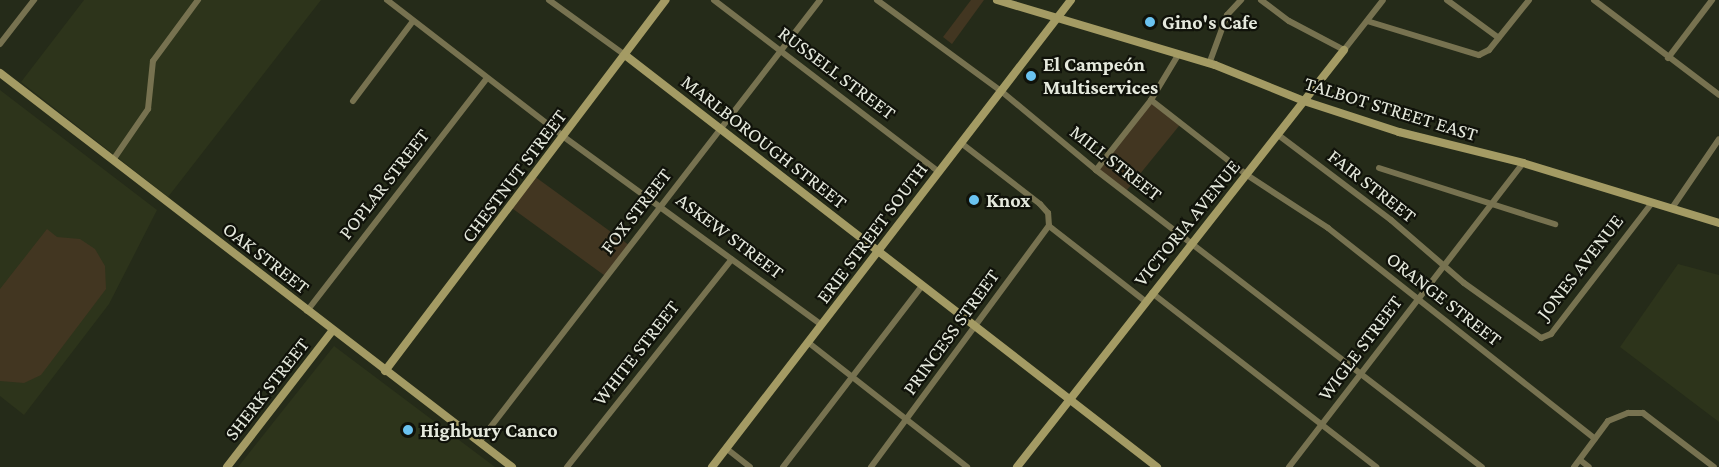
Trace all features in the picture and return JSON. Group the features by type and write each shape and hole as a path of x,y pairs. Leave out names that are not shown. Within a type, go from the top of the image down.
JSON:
{"main road":[{"name":"CHESTNUT STREET","path":"386,370 666,0"},
{"name":"TALBOT STREET EAST","path":"997,0 1209,64 1304,101 1399,132 1522,163 1719,223"},
{"name":"ERIE STREET SOUTH","path":"712,467 1071,0"},
{"name":"VICTORIA AVENUE","path":"1017,467 1344,50"},
{"name":"MARLBOROUGH STREET","path":"625,55 1156,467"},
{"name":"OAK STREET","path":"0,74 512,467"},
{"name":"SHERK STREET","path":"226,467 333,330"}],"street":[{"path":"0,44 34,0"},
{"path":"113,160 148,109 153,61 198,0"},
{"name":"ASKEW STREET","path":"387,0 564,137 662,205 822,325"},
{"name":"MARLBOROUGH STREET","path":"549,0 625,55"},
{"name":"RUSSELL STREET","path":"714,0 939,172"},
{"name":"FOX STREET","path":"479,442 820,0"},
{"name":"MILL STREET","path":"877,0 1001,91 1096,170 1363,373 1482,467"},
{"path":"1209,64 1227,15 1241,0"},
{"path":"1261,0 1288,21 1344,50"},
{"name":"VICTORIA AVENUE","path":"1344,50 1383,0"},
{"path":"1447,0 1499,38"},
{"path":"1367,21 1479,55 1489,50 1528,0"},
{"path":"1594,0 1719,95"},
{"path":"1668,58 1712,0"},
{"path":"353,101 413,21"},
{"path":"1096,170 1151,100 1178,55"},
{"name":"POPLAR STREET","path":"307,311 487,78"},
{"name":"ORANGE STREET","path":"1151,100 1247,175 1328,228 1595,439"},
{"name":"FAIR STREET","path":"1277,134 1445,265"},
{"path":"1672,208 1719,139"},
{"path":"961,143 1048,213 1049,226 1145,301"},
{"name":"WIGLE STREET","path":"1289,467 1522,163"},
{"path":"1379,168 1555,224"},
{"name":"JONES AVENUE","path":"1445,265 1528,331 1546,337 1652,203"},
{"name":"PRINCESS STREET","path":"871,467 908,421 1049,226"},
{"name":"WHITE STREET","path":"567,467 732,258"},
{"path":"783,467 922,286"},
{"path":"1152,293 1376,467"},
{"path":"809,343 967,467"},
{"path":"1574,467 1608,422 1628,413 1643,413 1714,467"},
{"path":"727,449 750,467"},
{"path":"1580,460 1589,467"}],"shaded area":[{"path":"84,0 321,0 168,197 21,82"},
{"path":"971,0 984,0 952,44 943,37"},
{"path":"0,90 157,210 109,304 24,415 0,396"},
{"path":"1151,100 1181,124 1125,193 1095,169"},
{"path":"534,176 630,246 607,277 511,208"},
{"path":"47,229 57,237 80,239 95,249 105,266 106,289 41,375 24,383 0,381 0,289"},
{"path":"1678,264 1719,275 1719,422 1620,347"},
{"name":"Highbury Canco","path":"334,346 495,467 238,467"}],"place":[{"name":"Gino's Cafe","path":"1150,22"},
{"name":"El Campeón Multiservices","path":"1031,76"},
{"name":"Knox","path":"974,200"},
{"name":"Highbury Canco","path":"408,430"}]}
